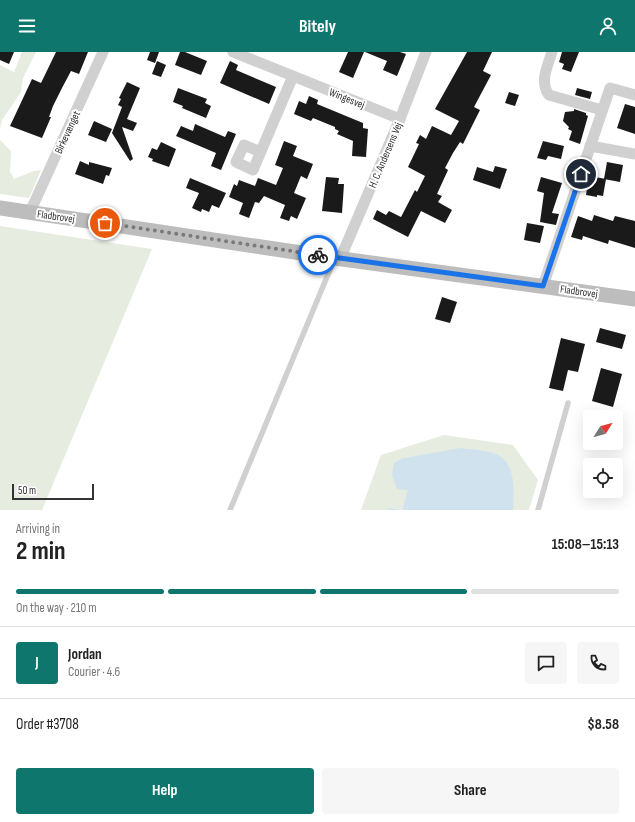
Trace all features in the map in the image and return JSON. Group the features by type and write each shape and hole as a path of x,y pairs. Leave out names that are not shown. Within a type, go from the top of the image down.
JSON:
{"main road":[{"name":"Fladbrovej","path":"0,208 635,299"}],"street":[{"name":"Birkevænget","path":"30,212 104,52"},
{"name":"Wingesvej","path":"233,52 400,119"},
{"name":"H. C. Andersens Vej","path":"338,257 400,119 426,52"},
{"path":"552,52 544,79 549,95 602,110"},
{"path":"261,152 293,76"},
{"path":"543,286 610,88 635,95"},
{"path":"590,146 635,154"}],"lane":[{"path":"230,510 338,257"},
{"path":"538,510 568,403"}],"shaded area":[{"path":"22,52 36,52 23,78 21,92 2,120 0,129 0,65 14,72"},
{"path":"0,140 11,151 10,172 14,179 34,171 41,170 29,198 0,194"},
{"path":"0,226 152,249 42,510 0,510"},
{"path":"444,435 513,445 538,480 529,510 513,510 512,477 431,454 404,458 409,489 402,510 390,508 387,510 361,510 381,455"}],"water":[{"path":"461,448 480,450 498,455 504,459 511,472 514,496 513,510 402,510 408,490 397,489 392,475 394,463 404,458"},
{"path":"390,508 402,510 387,510"}],"building":[{"path":"0,52 14,52 9,64 0,60"},
{"path":"56,52 88,52 79,74 71,71 53,106 49,117 51,117 42,138 10,126 32,79 41,83"},
{"path":"150,52 159,52 155,63 147,60"},
{"path":"180,52 185,52 207,61 201,75 175,65"},
{"path":"348,52 364,52 353,78 339,72"},
{"path":"365,52 400,52 406,54 397,76 383,70 387,61"},
{"path":"467,52 492,52 483,71 491,75 474,107 480,110 463,144 460,142 445,168 448,170 437,194 442,196 438,202 452,210 445,223 421,211 408,237 373,219 377,210 386,215 389,211 401,217 415,190 417,192 425,176 408,167 419,144 416,143 420,135 426,139 432,126 451,135 459,121 435,109"},
{"path":"562,52 579,52 571,72 562,69 564,64 559,62"},
{"path":"157,61 166,65 161,77 152,74"},
{"path":"230,61 238,65 236,70 276,87 269,104 220,83"},
{"path":"127,82 140,88 127,119 137,123 133,131 122,127 133,159 130,161 112,133 122,107 118,105 121,99 119,98"},
{"path":"178,88 207,99 205,103 211,106 206,118 182,108 183,106 173,102"},
{"path":"577,88 592,92 590,99 575,95"},
{"path":"509,92 519,95 515,106 505,103"},
{"path":"309,96 318,100 317,104 363,123 363,128 368,129 366,157 352,156 353,141 337,134 339,131 335,129 335,127 313,118 311,121 294,114 299,101 306,104"},
{"path":"625,104 635,107 635,134 617,128"},
{"path":"574,109 586,113 588,116 580,144 569,140 572,131 568,129 569,127 563,121 565,112 574,111"},
{"path":"94,121 112,129 106,142 88,135"},
{"path":"195,124 225,137 228,131 236,134 221,170 211,166 216,153 176,136 181,126 193,131"},
{"path":"284,141 297,146 293,156 313,164 307,179 301,176 294,193 306,198 297,219 291,216 289,221 280,218 285,205 264,196 259,203 255,202 249,218 239,214 243,203 229,197 234,184 237,186 239,180 255,186 258,178 276,185 283,168 275,165"},
{"path":"543,141 564,146 561,159 548,156 546,160 537,158"},
{"path":"161,142 176,149 169,167 152,161 153,159 148,157 152,148 157,150"},
{"path":"80,161 89,165 89,162 112,168 109,176 106,175 103,184 75,174"},
{"path":"607,162 623,165 620,182 604,179"},
{"path":"495,166 507,169 500,189 473,180 477,167 493,172"},
{"path":"589,176 606,179 603,196 597,195 597,197 586,195"},
{"path":"326,177 339,178 338,184 344,184 342,213 322,211"},
{"path":"541,177 562,183 552,213 559,214 556,225 540,222 544,193 537,191"},
{"path":"190,178 226,193 219,208 212,205 209,212 202,209 201,212 192,208 199,193 186,188"},
{"path":"594,215 613,221 615,216 635,221 635,248 609,240 608,244 583,236 582,240 571,237 578,216 592,221"},
{"path":"527,223 544,226 540,243 524,240"},
{"path":"442,297 457,302 450,323 435,319"},
{"path":"600,328 626,335 622,349 596,342"},
{"path":"561,338 585,344 578,372 568,370 563,391 549,388"},
{"path":"601,368 622,374 613,407 592,401"}],"way so far":[{"path":"105,223 318,255"}],"route":[{"path":"318,255 543,286 581,174"}]}
